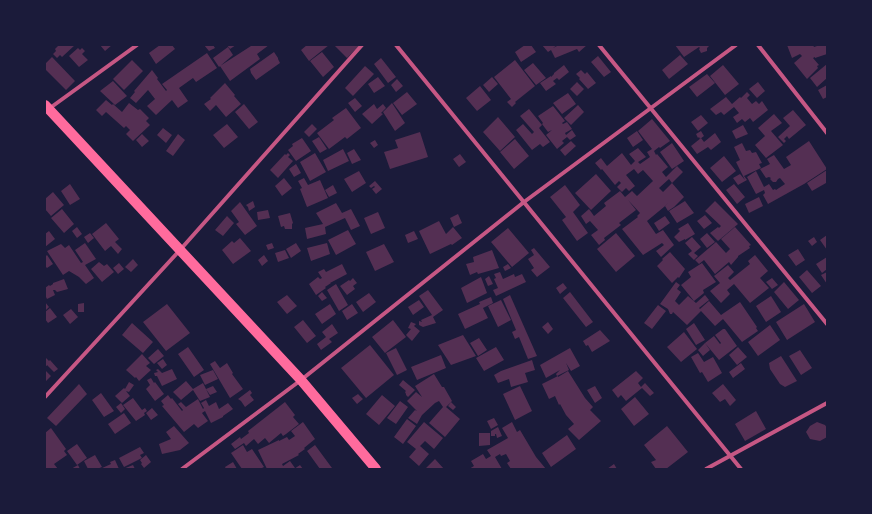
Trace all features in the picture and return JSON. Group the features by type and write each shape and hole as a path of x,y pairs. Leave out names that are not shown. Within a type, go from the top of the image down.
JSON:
{"main road":[{"path":"46,108 301,380 376,469"}],"street":[{"path":"46,108 137,45"},
{"path":"45,397 180,250 362,45"},
{"path":"396,45 741,469"},
{"path":"600,45 827,324"},
{"path":"182,469 301,380 524,202 736,45"},
{"path":"758,45 827,133"},
{"path":"706,469 827,403"}],"building":[{"path":"59,45 75,45 62,57 60,55 57,58 53,54"},
{"path":"100,45 112,45 105,51"},
{"path":"160,45 172,45 175,49 156,64 149,53"},
{"path":"204,45 213,45 215,48 209,51"},
{"path":"227,45 236,45 230,49"},
{"path":"251,45 269,45 257,54 260,59 230,81 220,66"},
{"path":"307,45 329,45 309,61 301,50"},
{"path":"334,45 360,45 347,58"},
{"path":"525,45 531,45 536,52 521,62 515,52"},
{"path":"542,45 557,45 553,48 559,45 587,45 579,52 577,49 555,58 551,50 548,52"},
{"path":"675,45 710,45 707,48 707,51 701,53 699,47 684,57"},
{"path":"787,45 813,45 814,47 827,45 827,54 813,58 819,65 807,79 794,63 802,56 800,54 792,58"},
{"path":"228,47 233,55 219,67 213,58"},
{"path":"78,48 80,50 82,48 85,51 82,54 88,60 79,67 69,56"},
{"path":"274,52 280,63 256,80 250,69"},
{"path":"322,52 334,67 323,77 310,61"},
{"path":"207,53 217,68 196,82 193,78 179,88 188,101 178,108 172,100 156,115 147,106 155,99 148,90 136,103 130,98 152,70 166,91 167,90 162,84"},
{"path":"680,55 688,64 669,79 662,70"},
{"path":"598,56 611,72 604,77 591,62"},
{"path":"52,57 75,81 66,90 45,69 45,64"},
{"path":"381,58 396,77 388,83 374,64"},
{"path":"132,60 143,71 124,90 113,79"},
{"path":"515,60 535,86 515,102 516,103 512,107 507,102 511,99 494,77"},
{"path":"533,63 546,78 536,85 524,70"},
{"path":"827,64 827,78 817,87 810,78"},
{"path":"564,65 569,72 559,80 557,78 553,81 556,84 546,91 540,83 551,77"},
{"path":"723,65 739,84 725,95 710,76"},
{"path":"365,66 374,74 353,96 345,88"},
{"path":"581,70 585,74 587,72 596,83 588,89 576,74"},
{"path":"707,74 715,83 697,97 689,87"},
{"path":"378,77 385,86 374,93 368,84"},
{"path":"492,77 498,84 489,92 483,85"},
{"path":"397,79 403,86 396,92 391,85"},
{"path":"113,81 127,96 115,105 100,91"},
{"path":"577,82 584,89 577,96 570,89"},
{"path":"758,82 765,91 757,98 749,89"},
{"path":"225,83 241,104 226,117 216,105 210,111 204,104 211,99 210,98"},
{"path":"827,85 827,97 823,99 818,90"},
{"path":"480,86 491,100 477,111 466,98"},
{"path":"407,92 417,104 402,115 393,103"},
{"path":"747,92 750,95 747,98 752,104 756,101 759,104 762,101 768,110 753,122 750,118 745,122 742,119 737,123 733,117 739,113 734,107 724,115 721,112 716,115 710,109 726,97 732,104"},
{"path":"568,93 576,104 562,114 553,103"},
{"path":"355,98 362,106 355,112 348,103"},
{"path":"106,100 122,112 129,103 138,110 140,109 149,118 146,121 150,125 133,141 126,134 130,130 126,126 124,128 106,112 102,116 96,110"},
{"path":"392,103 405,123 395,131 383,112"},
{"path":"244,104 258,122 249,129 235,112"},
{"path":"374,104 377,109 383,104 386,108 381,113 383,114 372,124 362,114"},
{"path":"578,105 584,112 571,125 564,118"},
{"path":"553,106 565,121 562,123 567,122 572,129 565,133 566,135 572,130 576,136 570,140 567,137 562,141 564,143 557,149 546,135 552,130 548,132 538,116"},
{"path":"346,108 361,128 347,139 345,137 329,149 317,133 334,120 332,118"},
{"path":"529,109 542,125 539,128 550,142 543,147 540,144 532,150 516,130 523,124 532,134 534,132 520,116"},
{"path":"793,110 806,125 789,139 787,136 784,139 786,141 784,143 778,137 790,126 783,118"},
{"path":"774,114 782,123 771,131 783,145 766,158 755,145 765,136 758,128"},
{"path":"701,115 708,123 698,131 691,122"},
{"path":"498,117 515,137 500,151 483,132"},
{"path":"652,119 670,141 654,151 668,167 662,172 666,177 677,166 683,172 672,183 684,197 668,211 665,206 647,221 656,234 663,230 674,245 661,257 656,251 664,245 662,243 643,255 622,229 638,217 637,216 640,213 628,200 636,210 619,223 621,225 604,238 605,240 599,245 591,235 598,230 590,221 586,224 581,216 589,209 594,216 606,206 604,203 620,191 625,197 632,191 637,196 653,181 643,170 638,174 634,169 626,175 635,186 629,191 626,188 622,192 617,187 621,183 619,181 615,185 595,163 601,158 607,166 622,153 631,165 635,161 629,154 638,148 646,157 638,162 640,164 650,157 647,152 652,149 638,131","holes":["669,179 672,183 663,192 659,188"]},
{"path":"227,124 238,137 224,148 213,135"},
{"path":"312,124 317,129 309,137 304,132"},
{"path":"743,125 748,134 736,139 732,131"},
{"path":"163,128 172,135 166,143 157,135"},
{"path":"637,131 643,140 633,147 627,138"},
{"path":"701,131 704,136 700,139 696,134"},
{"path":"420,132 428,157 390,169 384,152 398,148 395,140"},
{"path":"715,133 721,142 711,150 708,147 697,154 691,146 701,138 704,142"},
{"path":"142,134 149,141 142,147 136,140"},
{"path":"178,134 185,140 173,156 166,151"},
{"path":"319,137 327,149 320,153 312,141"},
{"path":"302,138 311,151 296,161 288,150 293,146 292,144"},
{"path":"515,139 529,156 514,169 500,152"},
{"path":"375,140 378,145 374,148 370,143"},
{"path":"571,141 576,146 565,156 560,150"},
{"path":"809,141 827,169 768,204 763,195 765,193 764,190 756,194 747,177 756,171 764,187 769,184 773,190 776,190 785,184 780,178 776,182 773,182 770,179 771,178 766,178 760,169 770,164 767,159 774,155 784,169 791,165 786,157"},
{"path":"672,143 684,161 672,169 660,152"},
{"path":"742,143 746,151 750,150 752,153 756,152 762,163 759,164 761,168 744,176 747,180 738,185 733,178 740,174 745,180 736,162 740,160 734,147"},
{"path":"343,149 349,161 328,171 323,160"},
{"path":"354,149 361,160 352,164 347,153"},
{"path":"288,153 290,155 288,157 293,161 278,178 270,170 285,154 286,155"},
{"path":"315,153 326,172 310,181 300,162"},
{"path":"460,154 466,162 459,167 453,159"},
{"path":"724,156 736,171 722,182 710,168"},
{"path":"296,164 301,173 294,177 289,169"},
{"path":"827,170 827,184 826,183 812,191 807,183"},
{"path":"359,171 366,183 352,192 344,179"},
{"path":"596,174 611,191 591,210 575,193"},
{"path":"284,178 292,188 282,196 275,186"},
{"path":"304,178 308,185 320,180 328,198 307,207 300,189 302,188 298,181"},
{"path":"375,181 382,189 376,194 372,189 375,187 374,186 371,188 369,186"},
{"path":"70,184 80,199 70,205 61,191"},
{"path":"734,184 745,197 737,204 726,190"},
{"path":"333,185 337,193 329,197 325,190"},
{"path":"565,185 580,205 573,212 588,233 577,241 562,220 566,217 550,197"},
{"path":"53,192 64,205 51,216 45,209 45,199"},
{"path":"759,197 763,206 749,213 745,204"},
{"path":"253,201 255,207 249,211 246,205"},
{"path":"685,201 694,213 677,223 669,211"},
{"path":"715,201 738,224 718,241 710,233 721,226 705,211"},
{"path":"240,202 257,226 245,235 236,224 239,222 231,211"},
{"path":"336,203 342,213 351,209 360,226 351,230 345,218 325,227 326,234 307,239 305,228 323,224 316,213"},
{"path":"62,209 74,224 64,233 51,218"},
{"path":"268,210 270,218 258,220 257,212"},
{"path":"378,212 385,228 371,234 364,218"},
{"path":"290,213 293,223 292,229 285,229 284,226 281,227 278,216"},
{"path":"458,214 462,223 454,227 450,218"},
{"path":"705,215 712,223 704,229 697,221"},
{"path":"227,216 234,223 223,236 215,230"},
{"path":"665,216 670,223 659,231 654,223"},
{"path":"439,221 446,234 453,227 462,238 452,245 451,244 430,254 419,231"},
{"path":"106,223 119,239 115,242 122,249 118,254 111,246 105,251 92,234"},
{"path":"688,223 695,234 679,242 674,237 680,231 678,229"},
{"path":"77,227 82,234 77,238 72,231"},
{"path":"735,227 751,245 749,246 750,248 738,256 731,265 729,262 715,274 704,260 699,264 695,260 716,242 726,253 730,249 721,239"},
{"path":"508,228 529,253 512,267 491,242"},
{"path":"348,230 356,244 336,255 328,240"},
{"path":"49,231 55,239 45,247 45,234"},
{"path":"414,231 418,239 408,243 405,235"},
{"path":"90,233 94,238 88,243 84,237"},
{"path":"616,233 635,256 616,272 597,249"},
{"path":"707,233 715,242 707,248 700,239"},
{"path":"827,235 827,250 820,240"},
{"path":"692,237 701,247 694,253 698,256 694,260 688,254 692,251 685,243"},
{"path":"814,237 817,242 812,246 808,241"},
{"path":"240,238 251,251 233,264 222,250 232,241 234,243"},
{"path":"85,243 96,259 85,265 94,278 86,284 79,277 69,271 63,275 47,251 61,244 65,248 69,245 81,263 83,262 75,250"},
{"path":"272,243 274,248 268,250 266,245"},
{"path":"296,243 301,251 291,258 286,249"},
{"path":"327,243 330,254 311,261 307,248"},
{"path":"384,244 394,262 375,271 366,252"},
{"path":"534,248 550,267 537,277 531,270 534,268 528,259 534,255 531,250"},
{"path":"798,249 805,260 796,266 788,255"},
{"path":"285,250 289,258 278,262 275,253"},
{"path":"492,250 499,268 478,274 477,272 470,275 466,264 474,262 473,257"},
{"path":"670,252 685,269 679,278 678,277 672,283 657,266"},
{"path":"47,255 53,264 47,268 45,266 45,257"},
{"path":"264,255 268,261 262,266 258,260"},
{"path":"755,255 768,271 760,278 769,288 750,303 734,284 727,290 730,294 721,303 710,291 720,283 714,276 728,265 734,272 728,278 730,280 750,264 748,261"},
{"path":"827,257 827,269 822,273 816,264"},
{"path":"133,259 138,265 131,272 125,267"},
{"path":"99,262 104,266 107,264 114,272 102,282 91,269"},
{"path":"119,263 124,269 118,274 113,268"},
{"path":"702,263 716,282 703,290 704,293 694,301 681,285 691,277 688,272"},
{"path":"342,264 347,274 330,283 316,295 309,284 318,277 320,279 322,278 318,272 324,269 326,272"},
{"path":"508,264 511,268 505,271 503,267"},
{"path":"807,270 821,286 812,293 799,277"},
{"path":"500,272 503,279 514,274 515,277 522,274 526,282 496,296 493,290 498,288 494,279 496,278 494,274"},
{"path":"827,272 827,284 821,275"},
{"path":"489,276 493,284 488,286 485,279"},
{"path":"481,277 487,293 467,303 461,288"},
{"path":"353,278 357,283 353,286 355,289 347,295 340,286"},
{"path":"772,278 778,285 772,289 766,282"},
{"path":"64,279 68,289 57,292 53,290 55,295 47,299 45,295 45,288"},
{"path":"676,282 680,285 677,289 681,292 675,301 679,305 688,296 696,303 705,295 709,300 699,308 700,309 709,301 721,315 740,302 757,327 756,328 758,331 742,342 723,319 715,326 701,311 687,325 673,312 670,314 668,309 660,304"},
{"path":"784,282 799,300 788,309 774,292"},
{"path":"563,283 567,288 560,294 556,288"},
{"path":"336,284 348,305 339,311 327,290"},
{"path":"428,290 443,310 433,317 436,323 423,327 419,325 419,321 422,322 421,320 432,315 419,296"},
{"path":"322,292 327,298 322,301 318,296"},
{"path":"570,292 593,322 586,327 563,298"},
{"path":"369,293 376,302 363,312 356,302"},
{"path":"287,295 297,306 287,314 277,302"},
{"path":"510,295 537,356 528,359 519,337 515,339 512,332 516,330 503,299"},
{"path":"771,296 781,312 766,322 756,306"},
{"path":"491,297 493,303 483,308 488,318 465,329 458,314"},
{"path":"419,300 424,307 413,315 408,307"},
{"path":"501,300 511,320 498,327 488,306"},
{"path":"45,302 49,307 45,311"},
{"path":"84,303 84,312 78,312 78,304"},
{"path":"167,304 190,333 166,351 143,322"},
{"path":"330,304 336,314 322,324 315,314"},
{"path":"352,304 358,313 347,320 342,311"},
{"path":"804,304 815,322 787,340 776,322"},
{"path":"658,305 666,311 652,329 644,323"},
{"path":"50,308 57,317 48,323 45,319 45,312"},
{"path":"71,309 78,317 70,324 63,315"},
{"path":"303,320 316,336 307,343 294,327"},
{"path":"393,320 406,337 385,353 372,337"},
{"path":"411,322 416,324 414,326 420,331 412,341 406,335 411,329 408,328"},
{"path":"548,322 553,329 548,334 542,327"},
{"path":"132,323 153,342 143,353 122,335"},
{"path":"694,323 705,340 696,345 686,329"},
{"path":"332,324 338,333 329,339 332,342 321,350 317,344 326,337 322,332"},
{"path":"770,325 780,340 758,356 748,342"},
{"path":"725,329 737,346 719,360 705,343 714,336 720,344 721,343 715,335"},
{"path":"600,330 610,341 592,352 588,345 586,346 583,341"},
{"path":"684,332 697,349 681,362 667,347"},
{"path":"463,335 476,356 451,365 438,345"},
{"path":"479,338 487,350 478,356 470,343"},
{"path":"705,343 710,350 703,356 698,350"},
{"path":"370,345 394,375 366,398 341,368"},
{"path":"188,347 204,370 194,377 178,354"},
{"path":"496,347 504,360 484,371 476,358"},
{"path":"738,347 747,357 737,365 729,355"},
{"path":"396,348 407,370 397,375 386,353"},
{"path":"570,348 580,366 571,371 566,363 569,370 557,376 556,374 560,370 546,378 540,365"},
{"path":"158,349 164,356 154,364 148,358"},
{"path":"800,350 812,368 801,375 789,356"},
{"path":"698,353 704,362 713,357 722,373 708,382 702,372 700,373 691,357"},
{"path":"142,354 150,363 146,366 151,370 139,381 126,370"},
{"path":"441,355 446,368 417,380 411,367"},
{"path":"781,356 797,381 785,387 780,384 770,369 769,363"},
{"path":"45,357 58,369 54,372 47,365 45,365"},
{"path":"163,359 167,365 162,369 157,363"},
{"path":"532,360 535,370 525,373 528,382 511,387 509,379 498,383 494,375"},
{"path":"215,361 220,368 227,363 233,373 232,374 243,389 230,398 210,364"},
{"path":"741,363 745,369 733,378 729,372"},
{"path":"158,369 162,373 172,369 177,379 162,386 154,373 158,372 156,370"},
{"path":"45,370 51,376 45,382"},
{"path":"213,370 218,379 205,385 200,375"},
{"path":"568,371 585,398 593,407 590,410 601,421 579,440 568,429 574,424 566,415 560,404 559,405 555,396 549,399 542,384"},
{"path":"636,371 643,378 638,383 641,387 645,383 654,393 650,396 642,388 626,401 621,395 618,398 612,390"},
{"path":"434,374 452,401 446,407 460,419 445,437 429,423 443,407 439,401 422,415 417,424 408,418 415,410 417,411 407,401 416,392 422,397 415,386"},
{"path":"151,378 164,394 155,401 146,389 150,385 147,380"},
{"path":"403,380 415,390 408,397 405,392 406,391 399,385"},
{"path":"186,381 193,389 203,383 210,397 200,401 193,390 181,400 173,392"},
{"path":"129,382 134,385 129,392 126,391 130,396 122,403 115,396 124,388 125,389"},
{"path":"79,384 87,394 56,426 47,418"},
{"path":"723,384 736,400 730,406 725,399 720,402 712,393"},
{"path":"213,386 217,392 210,395 206,389"},
{"path":"520,386 532,411 515,420 503,394"},
{"path":"595,386 602,398 595,403 587,390"},
{"path":"250,390 252,393 250,395 254,400 245,407 238,399"},
{"path":"101,393 114,411 104,417 92,400"},
{"path":"358,394 363,399 357,404 352,398"},
{"path":"168,395 182,411 183,410 178,404 181,402 186,407 198,399 203,409 204,408 201,403 206,400 209,406 216,402 219,409 228,403 233,409 223,417 211,423 205,411 202,413 208,421 198,428 194,424 184,432 162,406 164,405 161,401"},
{"path":"382,395 395,406 379,425 366,414"},
{"path":"635,397 649,414 634,426 621,409"},
{"path":"133,398 142,410 145,408 147,411 144,413 145,415 136,421 123,405"},
{"path":"400,401 408,407 396,424 387,418"},
{"path":"285,402 295,415 293,417 299,424 283,436 281,433 269,443 265,438 258,444 254,439 246,446 244,443 235,449 231,444 240,437 241,439 249,433 248,431"},
{"path":"451,402 456,407 453,410 448,406"},
{"path":"121,403 125,409 121,413 116,407"},
{"path":"152,408 158,415 151,420 146,413"},
{"path":"756,411 766,429 745,441 735,424"},
{"path":"124,413 131,423 115,434 108,424"},
{"path":"494,418 498,425 491,429 487,421"},
{"path":"407,419 416,426 403,444 394,437"},
{"path":"303,422 315,439 298,454 299,455 282,464 283,466 290,461 295,468 267,469 258,450 287,437 289,440 295,436 291,431"},
{"path":"424,422 443,438 434,449 425,441 420,446 429,454 419,466 409,457 416,449 407,442"},
{"path":"512,422 517,432 520,430 536,457 546,469 511,469 507,463 510,461 506,454 501,456 500,454 495,457 502,469 469,469 474,466 471,461 483,454 486,459 491,456 487,450 508,438 502,428"},
{"path":"817,422 825,425 827,428 827,437 820,441 810,439 806,432 810,426"},
{"path":"174,426 189,443 180,450 162,454 159,444 171,439 166,432"},
{"path":"667,426 688,452 666,469 656,469 651,462 656,460 644,445"},
{"path":"498,427 502,436 497,438 495,434 495,436 491,436 491,431"},
{"path":"51,428 66,449 64,451 67,455 54,464 58,469 45,469 45,433"},
{"path":"479,433 490,433 490,445 479,446"},
{"path":"567,435 576,449 551,467 542,453"},
{"path":"77,444 87,458 77,465 67,451"},
{"path":"243,445 247,452 252,449 264,467 260,469 242,469 231,453"},
{"path":"315,445 332,468 331,469 320,469 307,451"},
{"path":"140,447 144,453 140,455 142,458 124,467 119,458"},
{"path":"95,455 102,467 97,469 88,469 84,461"},
{"path":"146,455 151,462 144,468 140,460"},
{"path":"435,459 444,469 425,469"},
{"path":"115,460 119,469 100,469 111,464 110,462"},
{"path":"233,462 237,469 226,469 225,467"},
{"path":"614,464 617,469 607,469"},
{"path":"78,465 80,469 71,469"},
{"path":"133,465 135,469 123,469"},
{"path":"300,465 303,469 294,469"}]}
